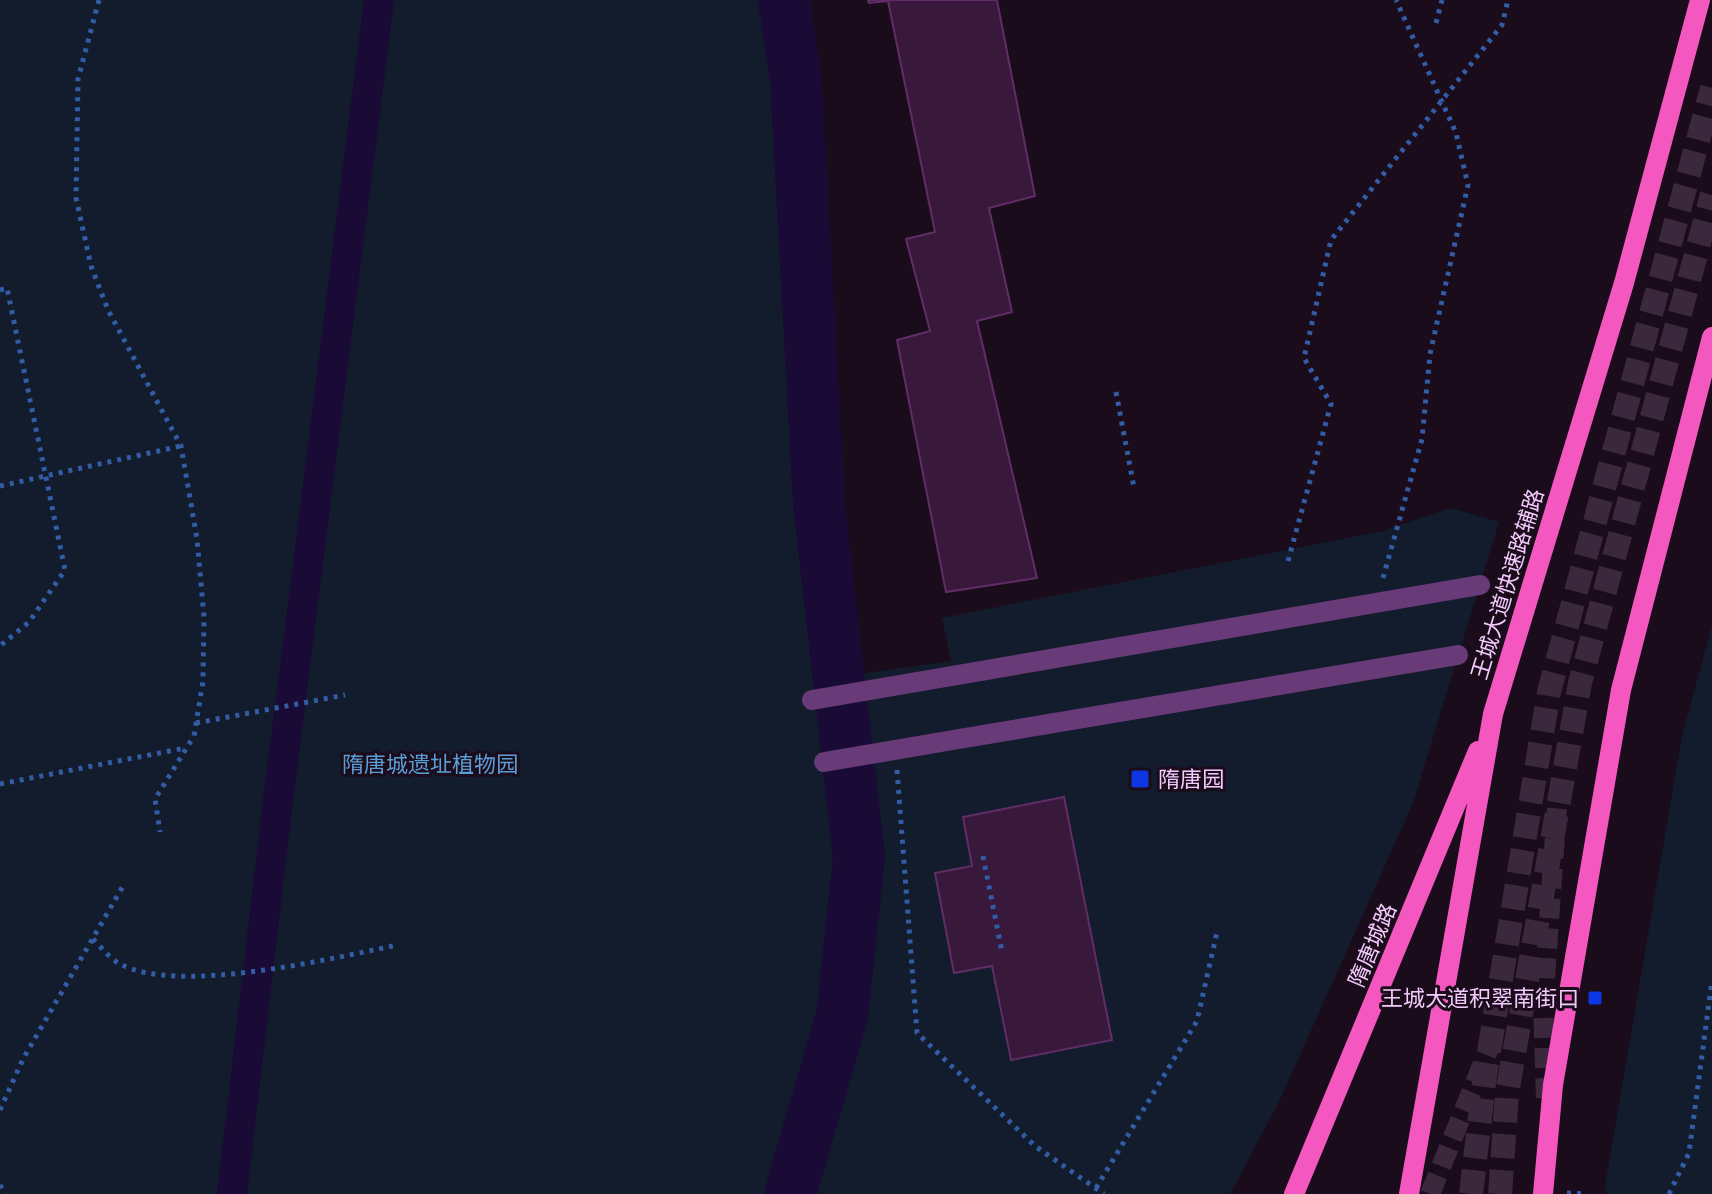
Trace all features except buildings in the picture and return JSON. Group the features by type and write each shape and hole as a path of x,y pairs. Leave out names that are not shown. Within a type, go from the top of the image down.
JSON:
{"main road":[{"name":"王城大道快速路辅路","path":"1409,1194 1493,714 1624,283 1700,0"},
{"path":"1543,1194 1553,1085 1621,690 1712,337"},
{"name":"隋唐城路","path":"1294,1194 1493,714"}],"street":[{"path":"812,700 1480,585"},
{"path":"824,762 1458,655"}],"path":[{"path":"99,0 78,79 76,198 91,266 108,310 181,446 197,539 204,617 203,681 194,736 155,799 160,832"},
{"path":"1376,603 1422,439 1430,354 1468,185 1456,133 1396,0"},
{"path":"1436,23 1442,0"},
{"path":"1288,561 1331,404 1304,358 1331,240 1502,25 1508,0"},
{"path":"0,290 7,288 65,570 29,622 0,646"},
{"path":"1116,392 1134,488"},
{"path":"0,486 181,446"},
{"path":"196,723 345,695"},
{"path":"0,784 186,748"},
{"path":"896,750 917,1033 1035,1146 1104,1194"},
{"path":"983,856 1002,952"},
{"path":"0,1110 23,1059 123,886"},
{"path":"1096,1188 1197,1021 1217,932"},
{"path":"93,939 119,964 161,976 214,976 303,964 393,946"},
{"path":"1669,1194 1689,1153 1712,980"},
{"path":"0,1185 5,1194"}],"green space":[{"name":"隋唐城遗址植物园","path":"0,0 805,0 852,675 951,661 942,618 1382,531 1451,508 1499,522 1413,803 1278,1104 1230,1194 0,1194"},
{"path":"1712,626 1712,1194 1607,1194 1605,1186 1682,736"}],"waterway":[{"path":"232,1194 379,0"},
{"path":"784,0 796,81 819,504 859,857 842,1016 790,1194"}],"tunnel":[{"path":"1471,1194 1485,1075 1549,692 1712,88"},
{"path":"1500,1194 1507,1093 1580,683 1712,195"},
{"path":"1546,1098 1543,1006 1557,807"},
{"path":"1430,1194 1490,1046"}],"place":[{"name":"隋唐园","path":"1140,779"},
{"name":"王城大道积翠南街口","path":"1595,998"}]}
